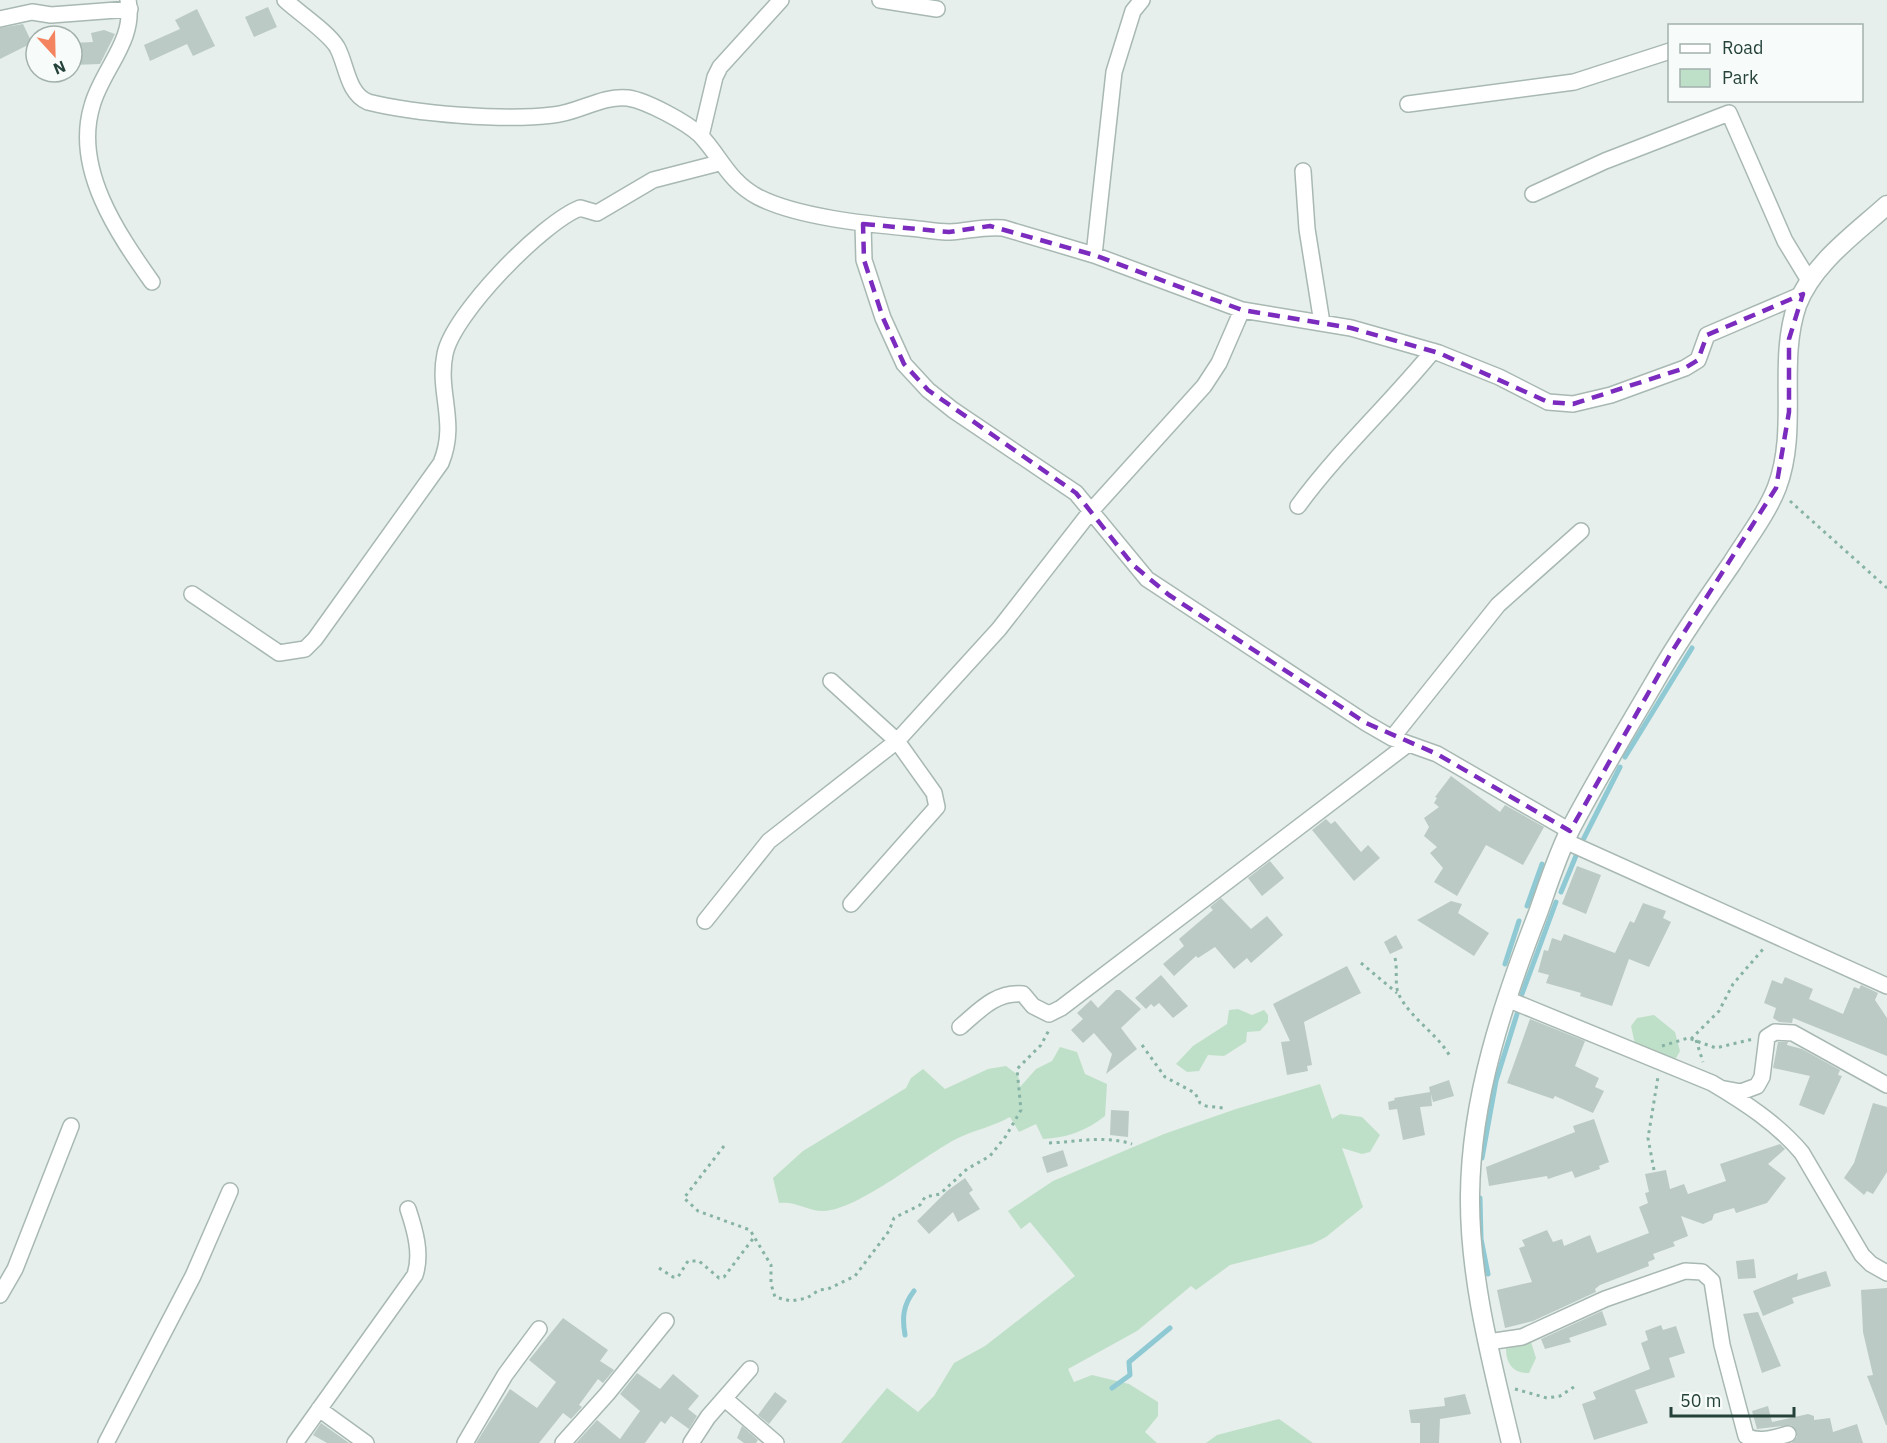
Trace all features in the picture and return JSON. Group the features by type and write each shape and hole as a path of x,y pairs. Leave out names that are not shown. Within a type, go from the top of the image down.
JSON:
{"street":[{"path":"285,0 336,47 354,90 360,98 368,102 437,112 554,116 613,98 628,99 645,104 688,125 701,136 719,163 732,177 758,197 783,207 863,224 949,232 990,226 1004,228 1094,255 1242,310 1322,323 1432,351 1499,377 1548,402 1573,404 1611,395 1685,368 1698,360 1707,335 1806,288"},
{"path":"701,136 715,77 720,67 781,0"},
{"path":"880,0 937,9"},
{"path":"1094,255 1114,72 1133,10 1142,0"},
{"path":"0,19 32,12 51,15 129,5 123,44 92,106 88,141 99,193 121,236 152,282"},
{"path":"1408,104 1574,82 1668,52"},
{"path":"1533,194 1725,106 1806,288"},
{"path":"192,594 279,653 305,649 315,639 441,463 448,446 450,429 445,395 445,355 451,337 484,289 523,251 570,213 580,208 597,213 605,211 630,192 653,180 719,163"},
{"path":"1304,171 1307,229 1322,323"},
{"path":"1511,1443 1488,1342 1475,1266 1470,1199 1471,1166 1479,1096 1507,999 1568,836 1671,653 1747,540 1776,488 1782,468 1789,412 1789,339 1806,288 1824,262 1887,205"},
{"path":"863,224 864,260 873,292 904,364 928,390 953,410 1076,493 1147,579 1344,710 1392,738 1437,754 1568,836 1887,986"},
{"path":"705,921 769,841 897,741 999,629 1091,511 1204,386 1219,363 1242,310"},
{"path":"1298,506 1326,468 1397,396 1432,351"},
{"path":"1392,738 1498,605 1581,531"},
{"path":"831,681 897,741 934,794 937,807 851,904"},
{"path":"960,1027 989,1003 1008,993 1023,994 1033,1006 1049,1014 1408,744"},
{"path":"1507,999 1642,1053 1722,1089 1742,1101 1790,1139 1802,1153 1862,1256 1887,1273"},
{"path":"1722,1089 1741,1092 1757,1086 1762,1077 1767,1037 1776,1032 1793,1033 1887,1084"},
{"path":"0,1295 15,1269 71,1126"},
{"path":"106,1443 193,1276 230,1191"},
{"path":"296,1443 415,1275 418,1264 415,1229 408,1209"},
{"path":"1488,1342 1522,1336 1605,1299 1685,1271 1702,1272 1712,1281 1722,1345 1746,1436 1752,1441 1761,1442 1788,1434"},
{"path":"562,1443 607,1394 666,1321"},
{"path":"465,1443 505,1376 539,1329"},
{"path":"691,1443 708,1417 750,1369"},
{"path":"725,1399 776,1443"},
{"path":"319,1409 366,1443"}],"path":[{"path":"1776,488 1887,588"},
{"path":"1642,1053 1690,1039 1719,1011 1733,984 1777,936"},
{"path":"1395,958 1398,968 1397,993"},
{"path":"1361,963 1397,993 1422,1026 1443,1044 1451,1058"},
{"path":"724,1146 684,1198 698,1211 735,1222 750,1230 759,1248 767,1254 771,1265 771,1284 775,1297 790,1301 807,1298 819,1290 828,1290 855,1276 889,1231 894,1218 920,1204 924,1197 940,1194 967,1169 990,1156 1021,1110 1017,1069 1049,1033 1052,1021 1049,1014"},
{"path":"1690,1039 1716,1048 1741,1040 1767,1037"},
{"path":"1142,1046 1170,1081 1186,1086 1206,1106 1223,1108"},
{"path":"1654,1170 1648,1138 1652,1127 1658,1060"},
{"path":"1049,1143 1115,1138 1132,1143"},
{"path":"659,1268 673,1277 678,1277 688,1261 699,1261 718,1278 724,1277 755,1236"},
{"path":"1499,1391 1520,1389 1547,1398 1560,1396 1577,1385"}],"highlighted area":[{"path":"863,224 949,232 990,226 1094,255 1242,310 1351,328 1439,353 1548,402 1573,404 1685,368 1698,360 1707,335 1803,294 1789,339 1789,412 1776,488 1671,653 1570,831 1437,754 1366,723 1169,595 1133,565 1076,493 928,390 904,364 883,318 864,260"}],"green space":[{"path":"1238,1009 1252,1015 1264,1010 1268,1015 1268,1022 1260,1031 1247,1032 1246,1042 1224,1056 1208,1055 1199,1071 1187,1072 1176,1064 1193,1046 1227,1024 1229,1010"},
{"path":"1654,1015 1675,1032 1680,1051 1675,1060 1635,1044 1631,1026 1637,1018"},
{"path":"1060,1047 1077,1052 1085,1074 1107,1084 1105,1116 1091,1126 1076,1133 1043,1139 1036,1124 1019,1132 1010,1117 958,1138 873,1192 839,1208 819,1211 779,1203 773,1178 803,1151 906,1088 911,1078 923,1069 945,1089 988,1069 1006,1066 1018,1075 1020,1087 1036,1069 1052,1061"},
{"path":"1320,1084 1332,1119 1340,1114 1362,1117 1380,1135 1370,1152 1362,1154 1342,1148 1363,1207 1326,1237 1312,1244 1230,1265 1196,1290 1191,1286 1137,1331 1068,1369 1074,1382 1092,1375 1129,1384 1158,1402 1158,1416 1145,1432 1157,1443 841,1443 887,1388 918,1412 934,1396 954,1363 985,1346 1075,1276 1030,1222 1021,1229 1008,1211 1053,1181 1164,1134 1236,1109"},
{"path":"1514,1335 1531,1342 1536,1358 1529,1373 1516,1370 1508,1362 1506,1350 1508,1336"},
{"path":"1279,1419 1313,1443 1206,1443 1217,1435"}],"building":[{"path":"268,7 277,27 254,37 245,17"},
{"path":"197,9 215,46 193,56 187,44 150,61 144,45 180,29 175,20"},
{"path":"23,24 24,26 24,47 0,59 0,28"},
{"path":"104,30 115,34 100,64 84,65 84,42 93,42 91,33"},
{"path":"1451,776 1500,812 1505,805 1544,827 1523,865 1486,845 1457,896 1434,882 1443,868 1430,853 1437,847 1424,836 1429,827 1424,818 1439,807 1434,803 1437,798 1435,797"},
{"path":"1326,819 1331,824 1335,821 1361,852 1368,845 1380,858 1354,881 1312,830"},
{"path":"1270,861 1284,878 1262,896 1248,878"},
{"path":"1577,866 1601,875 1586,914 1562,904"},
{"path":"1221,898 1251,929 1267,916 1283,935 1251,963 1247,958 1234,969 1215,947 1198,958 1196,956 1174,976 1163,964 1184,946 1179,939 1213,910 1210,907"},
{"path":"1451,901 1462,904 1458,913 1489,933 1474,956 1417,920"},
{"path":"1643,903 1666,911 1663,918 1671,922 1649,967 1629,959 1612,1006 1580,996 1581,993 1546,983 1549,975 1538,972 1544,950 1548,951 1552,938 1561,941 1564,934 1615,953 1630,921 1634,923"},
{"path":"1396,935 1403,948 1390,954 1384,942"},
{"path":"1347,966 1361,993 1304,1022 1312,1065 1307,1066 1308,1071 1287,1075 1281,1042 1290,1041 1273,1004"},
{"path":"1161,975 1188,1006 1173,1018 1159,1003 1154,1007 1151,1004 1146,1009 1135,998"},
{"path":"1785,977 1813,989 1809,999 1843,1014 1854,987 1859,989 1861,985 1878,993 1875,1000 1887,1018 1887,1056 1793,1018 1792,1023 1779,1022 1773,1018 1776,1008 1764,1003 1772,980 1782,984"},
{"path":"1116,990 1120,990 1141,1009 1121,1028 1137,1049 1106,1074 1112,1054 1094,1033 1083,1043 1071,1030 1083,1019 1077,1013 1091,1000 1098,1008"},
{"path":"1530,1019 1585,1041 1575,1066 1599,1078 1595,1087 1604,1091 1593,1113 1555,1096 1553,1099 1507,1083"},
{"path":"1778,1042 1788,1042 1787,1045 1802,1049 1840,1070 1838,1075 1842,1076 1824,1115 1799,1105 1810,1076 1773,1068"},
{"path":"1449,1080 1454,1096 1433,1102 1431,1094 1432,1106 1420,1107 1425,1135 1403,1140 1397,1109 1389,1110 1388,1102 1395,1100 1394,1098 1430,1092 1429,1087"},
{"path":"1873,1103 1887,1107 1887,1172 1873,1194 1867,1191 1864,1195 1844,1178 1854,1163"},
{"path":"1111,1110 1129,1111 1128,1137 1110,1135"},
{"path":"1594,1119 1609,1162 1599,1166 1600,1169 1575,1178 1572,1171 1548,1179 1547,1176 1489,1186 1486,1167 1575,1132 1573,1126"},
{"path":"1780,1144 1785,1149 1768,1164 1786,1178 1767,1203 1736,1213 1734,1208 1714,1214 1712,1220 1703,1224 1681,1216 1688,1236 1673,1242 1675,1246 1653,1254 1655,1259 1648,1262 1649,1266 1600,1285 1595,1289 1596,1292 1533,1321 1505,1328 1497,1290 1532,1282 1519,1248 1525,1246 1522,1240 1547,1230 1553,1242 1562,1239 1564,1246 1590,1235 1597,1253 1649,1233 1639,1207 1648,1203 1645,1193 1649,1192 1645,1174 1666,1170 1670,1189 1684,1184 1688,1194 1726,1181 1720,1164"},
{"path":"1063,1150 1068,1166 1047,1173 1042,1157"},
{"path":"965,1178 973,1190 969,1193 980,1209 958,1222 953,1212 929,1234 917,1221 947,1191"},
{"path":"1754,1259 1756,1278 1738,1279 1736,1261"},
{"path":"1826,1271 1831,1286 1792,1298 1794,1303 1763,1316 1753,1291 1798,1273 1797,1280"},
{"path":"1887,1288 1886,1425 1867,1376 1873,1375 1863,1332 1861,1290"},
{"path":"1602,1311 1607,1325 1569,1338 1571,1342 1545,1349 1541,1339"},
{"path":"1758,1312 1781,1366 1762,1373 1743,1314"},
{"path":"563,1318 608,1350 600,1361 614,1370 603,1383 598,1379 579,1405 582,1407 571,1419 563,1413 539,1443 476,1443 510,1389 537,1408 556,1382 529,1360"},
{"path":"1661,1325 1663,1330 1676,1326 1685,1353 1669,1358 1675,1377 1635,1390 1648,1423 1594,1440 1582,1404 1596,1399 1593,1392 1650,1369 1641,1343 1648,1340 1645,1331"},
{"path":"637,1373 660,1389 673,1374 699,1396 688,1409 697,1416 689,1429 671,1416 665,1424 661,1421 645,1443 576,1443 597,1420 620,1439 640,1411 620,1394"},
{"path":"775,1392 787,1401 769,1424 758,1415"},
{"path":"1465,1394 1471,1414 1440,1419 1439,1443 1420,1443 1420,1423 1411,1423 1409,1410 1445,1406 1444,1398"},
{"path":"1768,1406 1772,1422 1808,1414 1814,1416 1814,1420 1830,1418 1833,1432 1857,1424 1863,1443 1791,1443 1797,1437 1797,1432 1791,1425 1757,1429 1752,1411"},
{"path":"321,1423 349,1443 327,1443 313,1435"},
{"path":"742,1426 758,1440 756,1443 744,1443 737,1438"}],"waterway":[{"path":"1625,757 1692,648"},
{"path":"1583,840 1620,767"},
{"path":"1561,892 1578,851"},
{"path":"1527,906 1542,864"},
{"path":"1522,994 1556,902"},
{"path":"1505,964 1519,921"},
{"path":"1482,1158 1496,1081 1517,1014"},
{"path":"1480,1198 1481,1239 1488,1274"},
{"path":"905,1335 904,1312 914,1291"},
{"path":"1112,1388 1130,1375 1129,1362 1170,1328"}]}
